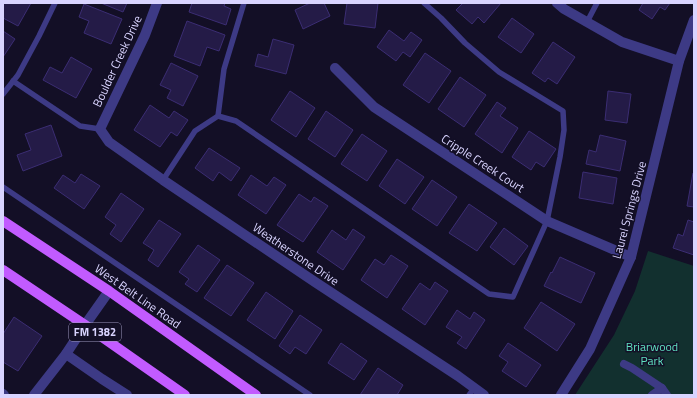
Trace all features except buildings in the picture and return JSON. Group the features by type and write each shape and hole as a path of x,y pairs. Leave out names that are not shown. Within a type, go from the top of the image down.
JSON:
{"main road":[{"name":"West Belt Line Road","path":"3,221 109,291 256,395"},
{"name":"FM 1382","path":"3,270 185,395"}],"street":[{"name":"Boulder Creek Drive","path":"100,129 145,35 157,3"},
{"path":"557,3 564,10 622,42 679,61"},
{"name":"Laurel Springs Drive","path":"561,395 590,349 631,257 679,61 694,20"},
{"name":"Cripple Creek Court","path":"335,68 374,107 547,221 631,257"},
{"name":"Weatherstone Drive","path":"100,129 109,142 163,180 308,278 458,376 471,391 484,395"},
{"path":"34,395 66,354 109,291"},
{"path":"66,354 127,395"},
{"path":"624,364 662,388 667,395"},
{"path":"652,395 662,388"}],"lane":[{"path":"3,94 18,75 55,3"},
{"path":"218,116 224,69 244,3"},
{"path":"163,180 195,131 218,116 236,121 489,294 513,297 547,221 564,130 563,111 499,72 465,43 424,3"},
{"path":"587,22 596,3"},
{"path":"13,81 80,126 100,129"},
{"path":"3,187 310,395"}],"green space":[{"name":"Briarwood Park","path":"648,251 694,266 694,395 575,395 614,335 635,291"}]}
